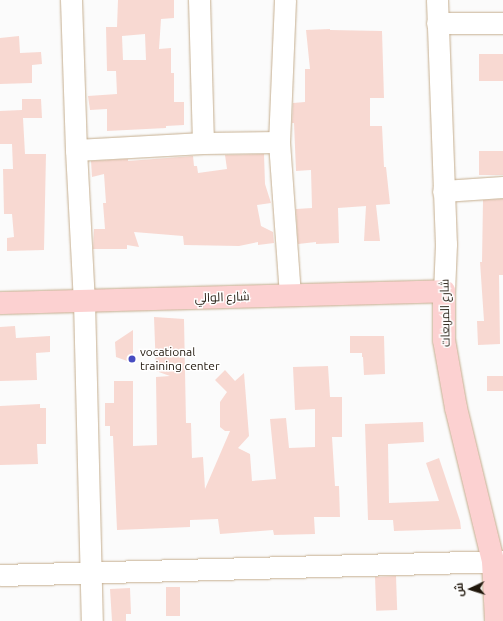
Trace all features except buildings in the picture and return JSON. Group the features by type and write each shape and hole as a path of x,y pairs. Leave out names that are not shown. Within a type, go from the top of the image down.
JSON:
{"main road":[{"name":"شارع الوالي","path":"0,303 444,291"},
{"name":"شارع المربعات","path":"444,291 444,340 451,381 498,561 496,621"}],"street":[{"path":"71,0 76,150 84,301 89,572 92,621"},
{"path":"199,0 203,143"},
{"path":"285,0 279,142 290,294"},
{"name":"شارع المربعات","path":"437,0 446,244 444,291"},
{"path":"437,23 503,23"},
{"path":"76,150 203,143 279,142"},
{"path":"443,191 503,187"},
{"path":"0,575 498,561"}],"place":[{"name":"vocational training center","path":"132,359"}]}
